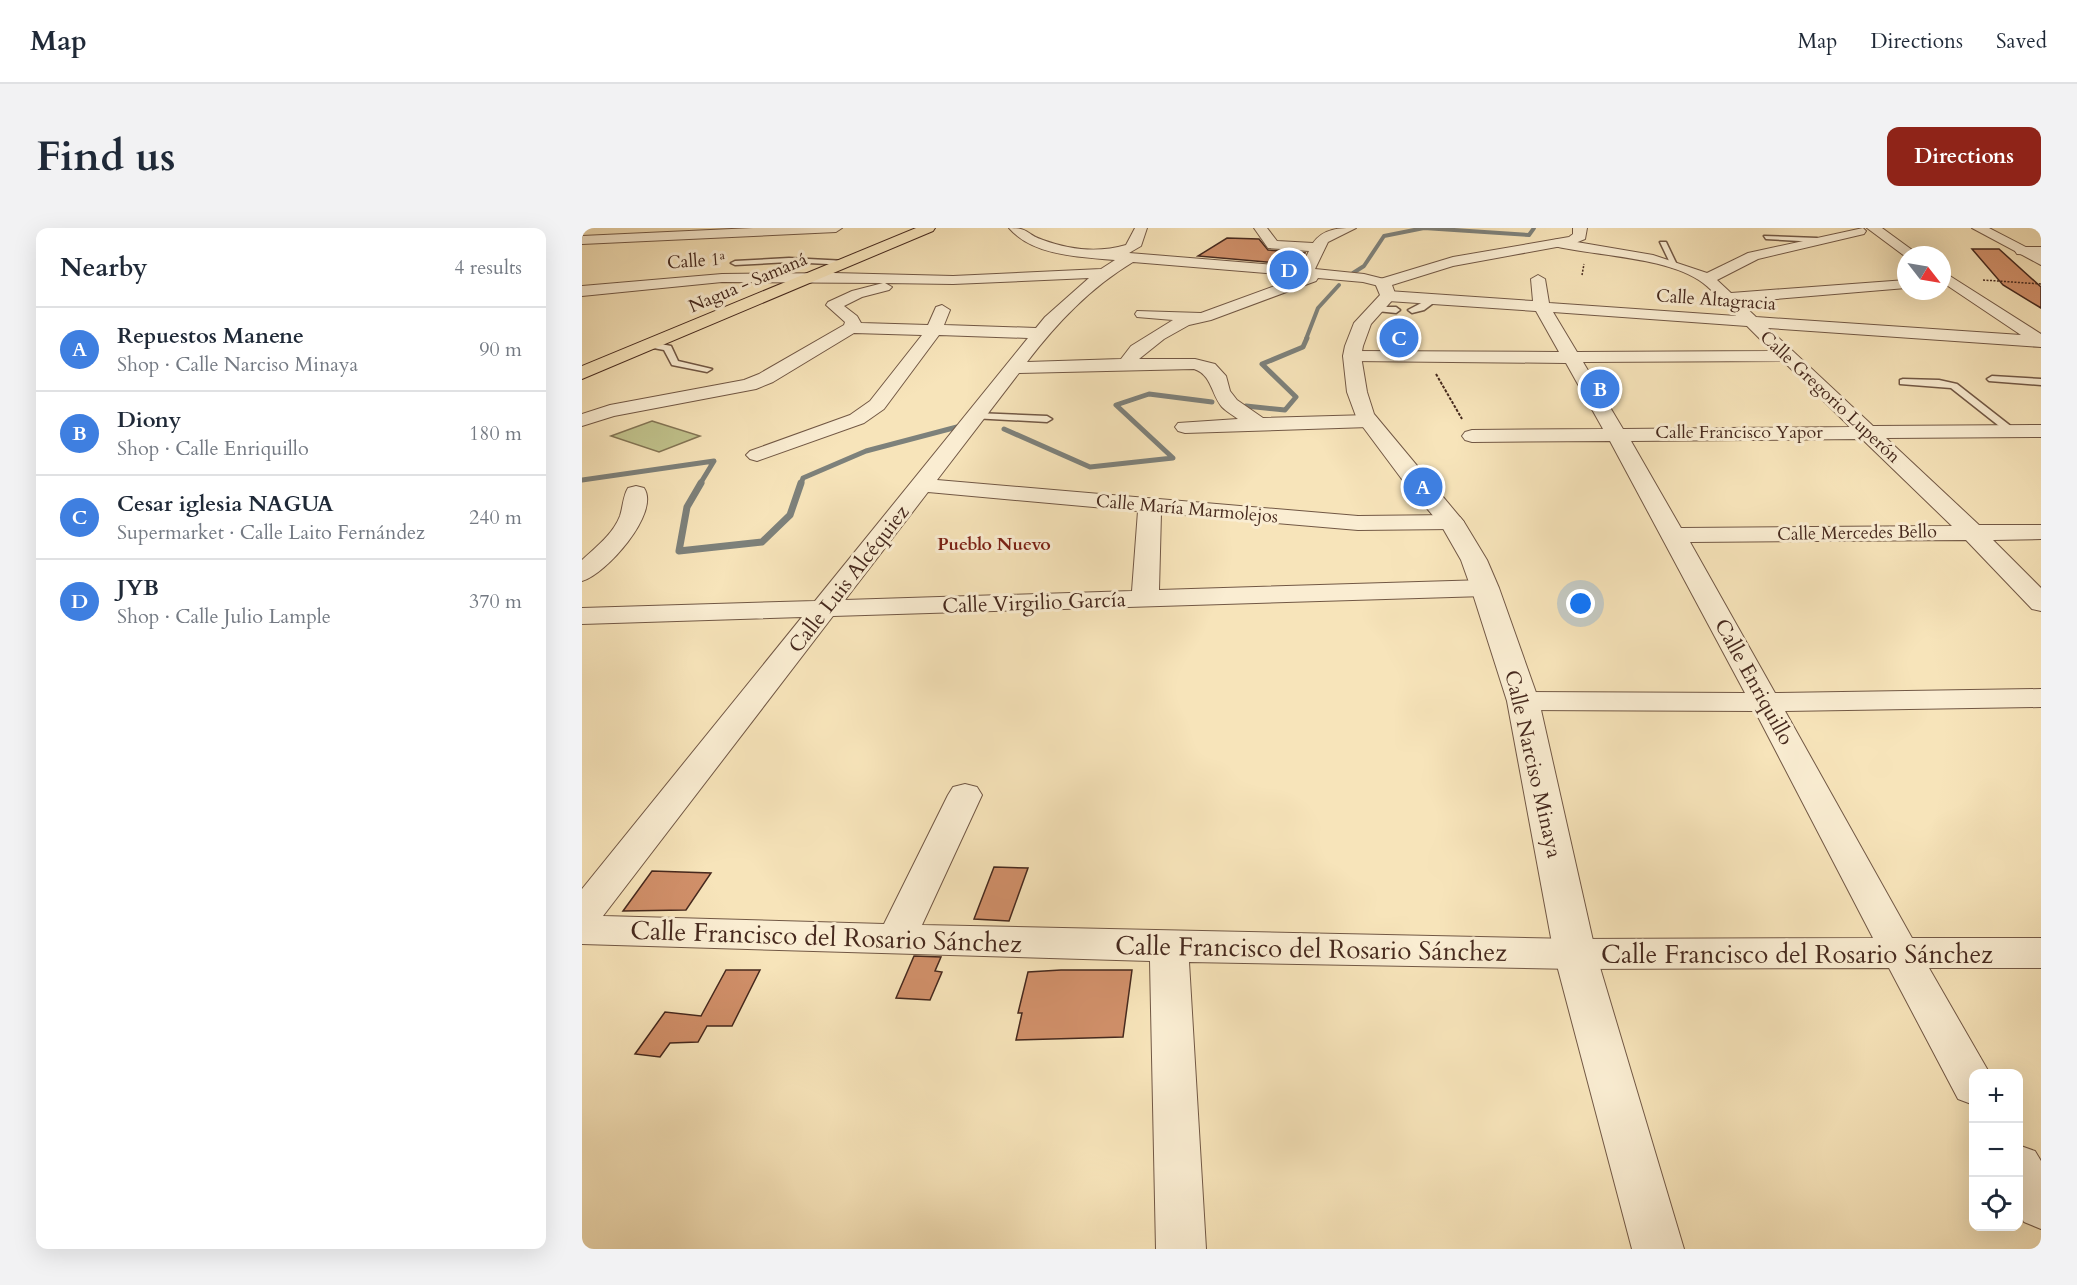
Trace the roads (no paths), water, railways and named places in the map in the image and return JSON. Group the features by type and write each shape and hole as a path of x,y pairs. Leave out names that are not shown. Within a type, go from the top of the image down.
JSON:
{"main road":[{"name":"Nagua - Samaná","path":"582,373 928,228"}],"street":[{"path":"582,231 591,228"},
{"path":"1016,228 1036,243 1113,262"},
{"path":"851,328 853,322 850,316 834,304 857,294 925,280 1113,262 1136,243 1141,228"},
{"path":"1260,228 1273,245 1316,247"},
{"path":"1304,272 1312,266 1316,247 1328,235 1351,228"},
{"path":"1979,228 2041,261"},
{"path":"582,240 688,231 842,230"},
{"path":"1707,279 1724,268 1754,256 1864,230 1897,247"},
{"path":"678,254 688,231"},
{"path":"1386,299 1414,271 1559,243 1580,232 1606,252"},
{"name":"Calle Gregorio Luperón","path":"1559,243 1675,265 1707,279 1785,356 1972,532 2041,603"},
{"path":"2022,251 2041,251"},
{"name":"Calle Altagracia","path":"1113,262 1304,272 1364,278 1386,299 1421,309 1542,308 2041,342"},
{"name":"Calle Luis Alcéquiez","path":"582,916 826,609 1051,320 1113,262"},
{"path":"1132,363 1130,358 1137,350 1184,321 1205,316 1322,274"},
{"name":"Calle 1ª","path":"582,291 670,277 925,280"},
{"name":"Calle Enriquillo","path":"1538,279 1542,308 1674,535 1767,702 1899,953 1969,1077"},
{"path":"1951,282 2041,342"},
{"path":"1727,298 1897,285"},
{"name":"Calle Narciso Minaya","path":"1386,299 1363,323 1352,356 1356,392 1369,421 1409,474 1452,522 1474,560 1485,588 1523,700 1575,954 1658,1249"},
{"path":"758,455 857,419 878,405 934,330 942,310"},
{"path":"1143,314 1205,316"},
{"path":"582,420 610,411 749,385 766,378 851,328 1042,333"},
{"path":"1352,356 1429,358 1785,356"},
{"path":"1013,368 1132,363 1195,364 1209,368 1217,376 1221,391 1230,404 1258,424"},
{"path":"1185,427 1369,421"},
{"name":"Calle Francisco Yapor","path":"1472,436 2041,430"},
{"name":"Calle María Marmolejos","path":"922,485 1358,523 1452,522"},
{"path":"582,573 618,540 631,519 636,503 636,492"},
{"path":"1145,600 1150,506"},
{"name":"Calle Mercedes Bello","path":"1674,535 2041,532"},
{"name":"Calle Virgilio García","path":"582,616 1485,588"},
{"path":"1523,700 1767,702 2041,698"},
{"path":"896,939 965,795"},
{"name":"Calle Francisco del Rosario Sánchez","path":"582,930 1169,947 1575,954 2041,953"},
{"path":"1169,947 1181,1249"},
{"path":"2023,1173 2041,1206"}],"lane":[{"path":"1766,237 1817,240"},
{"path":"1663,244 1675,265"},
{"path":"735,263 800,260 847,263"},
{"path":"651,345 668,348 675,363 707,369"},
{"path":"1992,379 2041,382"},
{"path":"1903,382 1939,383 1954,386 2012,431"},
{"path":"976,416 1047,419"}],"waterway":[{"path":"1353,273 1364,266 1384,236 1424,228 1529,235 1534,228"},
{"path":"1306,339 1318,308 1339,285"},
{"path":"1246,406 1285,410 1296,397 1262,364 1303,347 1307,338"},
{"path":"1004,429 1090,467 1173,458 1116,405 1149,394 1212,402"},
{"path":"801,484 803,478 866,451 957,427"},
{"path":"582,480 714,461 700,484"},
{"path":"701,483 687,507 679,551 762,542 790,515 801,483"}],"place":[{"name":"JYB","path":"1289,270"},
{"name":"Cesar iglesia NAGUA","path":"1399,338"},
{"name":"Diony","path":"1600,389"},
{"name":"Repuestos Manene","path":"1423,487"}],"district":[{"name":"Pueblo Nuevo","path":"994,544"}]}
